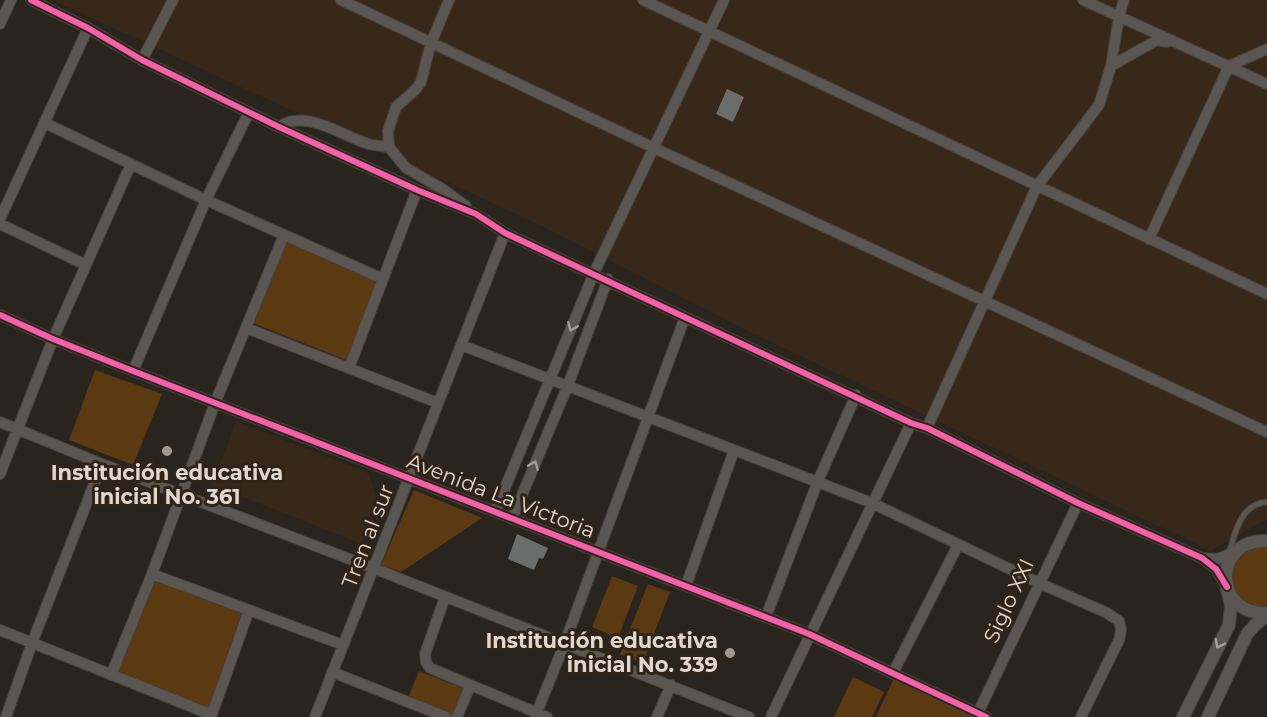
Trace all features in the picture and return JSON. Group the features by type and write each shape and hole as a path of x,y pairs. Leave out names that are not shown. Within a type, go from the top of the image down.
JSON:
{"street":[{"path":"0,24 12,0"},
{"path":"31,0 88,28 142,60 279,127 417,190 476,214"},
{"path":"142,60 173,0"},
{"path":"341,0 984,302 1267,432"},
{"path":"449,0 431,43 421,82 396,106 391,118 388,131 389,147 406,168 448,192 505,233 856,395 911,423 927,428 1078,503 1202,558 1216,569 1233,599 1242,607 1253,612 1267,614"},
{"path":"643,0 1267,294"},
{"path":"495,512 594,273 724,0"},
{"path":"1083,0 1267,84"},
{"path":"927,428 1037,186 1099,105 1111,66 1119,16 1124,0"},
{"path":"0,219 88,28"},
{"path":"1111,66 1156,40 1181,44"},
{"path":"1149,239 1229,66 1267,49"},
{"path":"133,371 206,200 249,112"},
{"path":"279,127 293,120 306,121 368,144 389,147"},
{"path":"45,123 206,200 383,279"},
{"path":"0,474 53,339 131,164"},
{"path":"349,368 417,190"},
{"path":"0,224 86,265"},
{"name":"Tren al sur","path":"315,717 505,233"},
{"path":"111,675 152,574 215,403 284,235"},
{"path":"512,519 568,385 608,279"},
{"name":"Avenida La Victoria","path":"0,315 133,371 809,634 980,716"},
{"path":"445,597 425,654 430,668 540,716 685,317"},
{"path":"246,328 438,403"},
{"path":"461,345 872,503 1107,613 1119,621 1121,630 1119,640 1081,717"},
{"path":"766,617 818,481 856,395"},
{"path":"0,422 749,717"},
{"path":"771,717 911,423"},
{"path":"686,586 734,450"},
{"path":"6,717 32,643 102,464"},
{"name":"Siglo XXI","path":"980,716 1039,583 1078,503"},
{"path":"1202,558 1218,559 1267,532"},
{"path":"1183,717 1229,625 1231,605 1226,576 1228,565 1237,550 1267,541"},
{"path":"893,673 958,545"},
{"path":"152,574 343,645"},
{"path":"0,630 212,716 249,610"},
{"path":"1208,717 1247,634 1267,614"},
{"path":"332,672 446,717"},
{"path":"657,717 671,685"},
{"path":"458,717 470,686"}],"lane":[{"path":"1237,550 1238,526 1248,509 1255,504 1267,502"}],"shaded area":[{"path":"53,0 1267,0 1267,519 1211,551 750,332 546,228"},
{"path":"286,239 378,281 346,360 253,323"},
{"path":"95,370 162,394 133,465 69,440"},
{"path":"236,421 368,473 378,503 362,544 212,485"},
{"path":"414,490 482,518 401,572 381,565"},
{"path":"1267,547 1267,608 1250,606 1236,594 1233,586 1233,569 1236,561 1248,550"},
{"path":"612,576 638,586 618,638 592,627"},
{"path":"155,579 242,612 208,709 118,673"},
{"path":"648,584 670,592 643,663 620,654"},
{"path":"419,671 465,689 455,717 408,698"},
{"path":"853,677 884,692 872,717 834,717"},
{"path":"894,678 971,715 970,717 876,717"}],"building":[{"path":"727,89 744,97 733,122 716,114"},
{"path":"517,534 548,548 543,559 539,558 534,570 508,559"}],"cycle path":[{"path":"31,0 88,28 142,60 279,127 417,190 476,214 505,233 911,423 927,428 1078,503 1202,558 1216,569 1227,587"},
{"path":"0,315 133,371 809,634 986,717"}],"place":[{"name":"Institución educativa inicial No. 361","path":"167,451"},
{"name":"Institución educativa inicial No. 339","path":"730,653"}]}
